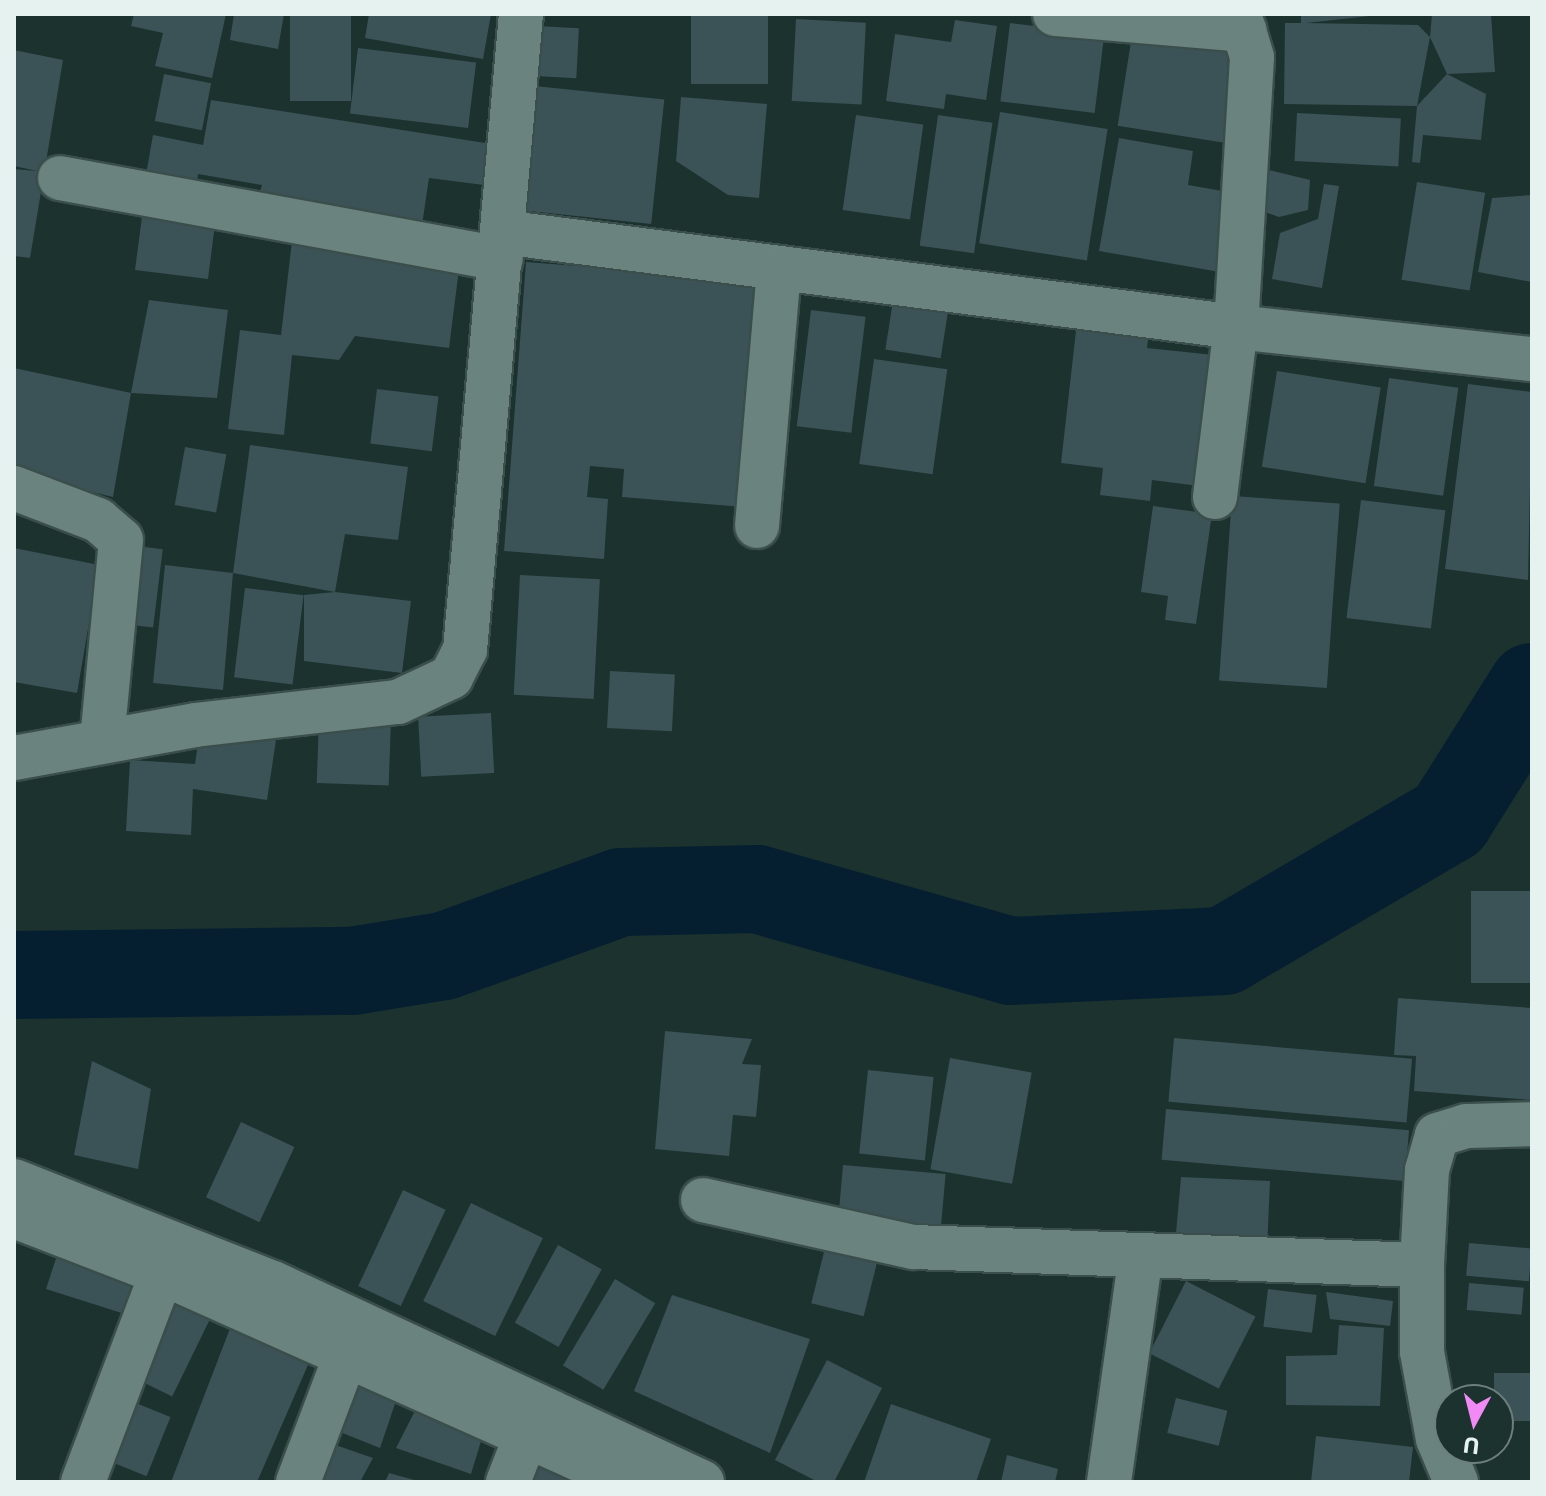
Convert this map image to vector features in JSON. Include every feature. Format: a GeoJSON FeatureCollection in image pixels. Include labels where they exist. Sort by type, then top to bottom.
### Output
{"type":"FeatureCollection","features":[{"type":"Feature","properties":{"kind":"street"},"geometry":{"type":"LineString","coordinates":[[14,758],[102,741],[398,702],[451,677],[465,650],[521,14]]}},
{"type":"Feature","properties":{"kind":"street"},"geometry":{"type":"LineString","coordinates":[[1055,14],[1241,22],[1252,57],[1236,327],[1215,497]]}},
{"type":"Feature","properties":{"kind":"street"},"geometry":{"type":"LineString","coordinates":[[60,178],[501,245],[779,269],[1236,327],[1532,359]]}},
{"type":"Feature","properties":{"kind":"street"},"geometry":{"type":"LineString","coordinates":[[757,526],[779,269]]}},
{"type":"Feature","properties":{"kind":"street"},"geometry":{"type":"LineString","coordinates":[[14,488],[98,520],[121,540],[102,741]]}},
{"type":"Feature","properties":{"kind":"street"},"geometry":{"type":"LineString","coordinates":[[1456,1482],[1438,1439],[1422,1352],[1427,1170],[1437,1135],[1466,1126],[1532,1124]]}},
{"type":"Feature","properties":{"kind":"street"},"geometry":{"type":"LineString","coordinates":[[14,1181],[273,1283],[702,1482]]}},
{"type":"Feature","properties":{"kind":"street"},"geometry":{"type":"LineString","coordinates":[[703,1200],[914,1247],[1422,1265]]}},
{"type":"Feature","properties":{"kind":"street"},"geometry":{"type":"LineString","coordinates":[[14,1216],[162,1273],[630,1482]]}},
{"type":"Feature","properties":{"kind":"street"},"geometry":{"type":"LineString","coordinates":[[1109,1482],[1141,1255]]}},
{"type":"Feature","properties":{"kind":"street"},"geometry":{"type":"LineString","coordinates":[[83,1482],[162,1273]]}},
{"type":"Feature","properties":{"kind":"street"},"geometry":{"type":"LineString","coordinates":[[298,1482],[346,1355]]}},
{"type":"Feature","properties":{"kind":"street"},"geometry":{"type":"LineString","coordinates":[[508,1482],[526,1436]]}},
{"type":"Feature","properties":{"kind":"building"},"geometry":{"type":"Polygon","coordinates":[[[134,14],[226,14],[212,78],[155,66],[163,33],[131,26],[134,14]]]}},
{"type":"Feature","properties":{"kind":"building"},"geometry":{"type":"Polygon","coordinates":[[[234,14],[284,14],[278,49],[230,40],[234,14]]]}},
{"type":"Feature","properties":{"kind":"building"},"geometry":{"type":"Polygon","coordinates":[[[290,14],[351,14],[351,101],[290,101],[290,14]]]}},
{"type":"Feature","properties":{"kind":"building"},"geometry":{"type":"Polygon","coordinates":[[[369,14],[491,14],[483,59],[365,38],[369,14]]]}},
{"type":"Feature","properties":{"kind":"building"},"geometry":{"type":"Polygon","coordinates":[[[691,14],[768,14],[768,84],[691,84],[691,14]]]}},
{"type":"Feature","properties":{"kind":"building"},"geometry":{"type":"Polygon","coordinates":[[[1301,14],[1388,14],[1306,23],[1418,25],[1430,37],[1417,106],[1284,104],[1285,23],[1301,23],[1301,14]]]}},
{"type":"Feature","properties":{"kind":"building"},"geometry":{"type":"Polygon","coordinates":[[[1432,14],[1491,14],[1495,72],[1447,74],[1430,37],[1432,14]]]}},
{"type":"Feature","properties":{"kind":"building"},"geometry":{"type":"Polygon","coordinates":[[[796,19],[866,23],[862,105],[792,101],[796,19]]]}},
{"type":"Feature","properties":{"kind":"building"},"geometry":{"type":"Polygon","coordinates":[[[955,20],[997,26],[986,100],[946,94],[944,109],[886,101],[895,34],[951,42],[955,20]]]}},
{"type":"Feature","properties":{"kind":"building"},"geometry":{"type":"Polygon","coordinates":[[[1010,23],[1104,35],[1095,113],[1000,101],[1010,23]]]}},
{"type":"Feature","properties":{"kind":"building"},"geometry":{"type":"Polygon","coordinates":[[[537,26],[579,28],[576,78],[534,76],[537,26]]]}},
{"type":"Feature","properties":{"kind":"building"},"geometry":{"type":"Polygon","coordinates":[[[1133,29],[1240,46],[1224,143],[1118,126],[1133,29]]]}},
{"type":"Feature","properties":{"kind":"building"},"geometry":{"type":"Polygon","coordinates":[[[358,48],[476,63],[468,128],[350,114],[358,48]]]}},
{"type":"Feature","properties":{"kind":"building"},"geometry":{"type":"Polygon","coordinates":[[[14,50],[63,60],[30,258],[14,256],[14,169],[37,171],[14,166],[14,50]]]}},
{"type":"Feature","properties":{"kind":"building"},"geometry":{"type":"Polygon","coordinates":[[[164,74],[211,83],[202,130],[155,121],[164,74]]]}},
{"type":"Feature","properties":{"kind":"building"},"geometry":{"type":"Polygon","coordinates":[[[1447,74],[1486,94],[1481,140],[1423,135],[1420,163],[1412,162],[1417,106],[1447,74]]]}},
{"type":"Feature","properties":{"kind":"building"},"geometry":{"type":"Polygon","coordinates":[[[535,86],[664,100],[651,224],[522,210],[535,86]]]}},
{"type":"Feature","properties":{"kind":"building"},"geometry":{"type":"Polygon","coordinates":[[[681,97],[767,104],[759,198],[728,195],[676,161],[681,97]]]}},
{"type":"Feature","properties":{"kind":"building"},"geometry":{"type":"Polygon","coordinates":[[[211,100],[498,145],[492,186],[429,178],[422,225],[257,201],[262,185],[198,174],[196,191],[145,180],[153,135],[203,145],[211,100]]]}},
{"type":"Feature","properties":{"kind":"building"},"geometry":{"type":"Polygon","coordinates":[[[1000,112],[1108,129],[1087,260],[979,243],[1000,112]]]}},
{"type":"Feature","properties":{"kind":"building"},"geometry":{"type":"Polygon","coordinates":[[[1297,113],[1401,118],[1398,166],[1294,161],[1297,113]]]}},
{"type":"Feature","properties":{"kind":"building"},"geometry":{"type":"Polygon","coordinates":[[[856,115],[923,124],[910,220],[843,210],[856,115]]]}},
{"type":"Feature","properties":{"kind":"building"},"geometry":{"type":"Polygon","coordinates":[[[938,115],[992,123],[974,253],[920,246],[938,115]]]}},
{"type":"Feature","properties":{"kind":"building"},"geometry":{"type":"Polygon","coordinates":[[[1119,138],[1193,151],[1188,185],[1234,193],[1220,272],[1099,251],[1119,138]]]}},
{"type":"Feature","properties":{"kind":"building"},"geometry":{"type":"Polygon","coordinates":[[[1261,168],[1310,180],[1308,210],[1279,217],[1262,211],[1261,168]]]}},
{"type":"Feature","properties":{"kind":"building"},"geometry":{"type":"Polygon","coordinates":[[[1417,182],[1485,193],[1470,291],[1402,280],[1417,182]]]}},
{"type":"Feature","properties":{"kind":"building"},"geometry":{"type":"Polygon","coordinates":[[[1324,184],[1339,186],[1322,288],[1272,279],[1280,233],[1318,219],[1324,184]]]}},
{"type":"Feature","properties":{"kind":"building"},"geometry":{"type":"Polygon","coordinates":[[[145,194],[215,224],[208,279],[135,270],[145,194]]]}},
{"type":"Feature","properties":{"kind":"building"},"geometry":{"type":"Polygon","coordinates":[[[1532,195],[1532,282],[1478,272],[1492,198],[1532,195]]]}},
{"type":"Feature","properties":{"kind":"building"},"geometry":{"type":"Polygon","coordinates":[[[292,241],[460,261],[449,348],[355,336],[339,360],[292,355],[284,435],[228,429],[240,330],[281,335],[292,241]]]}},
{"type":"Feature","properties":{"kind":"building"},"geometry":{"type":"Polygon","coordinates":[[[526,262],[761,280],[743,507],[622,497],[624,469],[590,466],[587,497],[608,499],[604,559],[504,551],[526,262]]]}},
{"type":"Feature","properties":{"kind":"building"},"geometry":{"type":"Polygon","coordinates":[[[149,300],[228,310],[217,398],[131,393],[149,300]]]}},
{"type":"Feature","properties":{"kind":"building"},"geometry":{"type":"Polygon","coordinates":[[[893,301],[948,310],[941,358],[885,349],[893,301]]]}},
{"type":"Feature","properties":{"kind":"building"},"geometry":{"type":"Polygon","coordinates":[[[811,310],[866,317],[851,433],[797,426],[811,310]]]}},
{"type":"Feature","properties":{"kind":"building"},"geometry":{"type":"Polygon","coordinates":[[[1078,313],[1150,322],[1147,348],[1214,355],[1199,486],[1152,480],[1150,501],[1100,495],[1103,468],[1061,463],[1078,313]]]}},
{"type":"Feature","properties":{"kind":"building"},"geometry":{"type":"Polygon","coordinates":[[[874,359],[947,369],[933,474],[859,464],[874,359]]]}},
{"type":"Feature","properties":{"kind":"building"},"geometry":{"type":"Polygon","coordinates":[[[14,368],[131,393],[113,497],[14,473],[14,368]]]}},
{"type":"Feature","properties":{"kind":"building"},"geometry":{"type":"Polygon","coordinates":[[[1277,371],[1381,387],[1366,483],[1262,467],[1277,371]]]}},
{"type":"Feature","properties":{"kind":"building"},"geometry":{"type":"Polygon","coordinates":[[[1389,378],[1458,388],[1443,496],[1374,486],[1389,378]]]}},
{"type":"Feature","properties":{"kind":"building"},"geometry":{"type":"Polygon","coordinates":[[[1468,384],[1532,392],[1528,580],[1445,569],[1468,384]]]}},
{"type":"Feature","properties":{"kind":"building"},"geometry":{"type":"Polygon","coordinates":[[[377,389],[439,397],[432,451],[370,444],[377,389]]]}},
{"type":"Feature","properties":{"kind":"building"},"geometry":{"type":"Polygon","coordinates":[[[250,445],[408,467],[398,540],[345,534],[335,592],[233,573],[250,445]]]}},
{"type":"Feature","properties":{"kind":"building"},"geometry":{"type":"Polygon","coordinates":[[[185,447],[226,454],[216,512],[175,505],[185,447]]]}},
{"type":"Feature","properties":{"kind":"building"},"geometry":{"type":"Polygon","coordinates":[[[1232,496],[1340,504],[1327,688],[1219,681],[1232,496]]]}},
{"type":"Feature","properties":{"kind":"building"},"geometry":{"type":"Polygon","coordinates":[[[1361,500],[1445,510],[1431,628],[1346,618],[1361,500]]]}},
{"type":"Feature","properties":{"kind":"building"},"geometry":{"type":"Polygon","coordinates":[[[1153,506],[1212,514],[1196,624],[1165,620],[1168,596],[1141,592],[1153,506]]]}},
{"type":"Feature","properties":{"kind":"building"},"geometry":{"type":"Polygon","coordinates":[[[129,545],[163,549],[153,628],[119,623],[129,545]]]}},
{"type":"Feature","properties":{"kind":"building"},"geometry":{"type":"Polygon","coordinates":[[[14,548],[99,565],[77,693],[14,682],[14,548]]]}},
{"type":"Feature","properties":{"kind":"building"},"geometry":{"type":"Polygon","coordinates":[[[165,565],[233,573],[223,690],[153,683],[165,565]]]}},
{"type":"Feature","properties":{"kind":"building"},"geometry":{"type":"Polygon","coordinates":[[[520,575],[600,579],[594,699],[514,695],[520,575]]]}},
{"type":"Feature","properties":{"kind":"building"},"geometry":{"type":"Polygon","coordinates":[[[245,588],[304,595],[293,685],[234,677],[245,588]]]}},
{"type":"Feature","properties":{"kind":"building"},"geometry":{"type":"Polygon","coordinates":[[[335,592],[411,601],[402,673],[304,661],[304,595],[335,592]]]}},
{"type":"Feature","properties":{"kind":"building"},"geometry":{"type":"Polygon","coordinates":[[[610,671],[675,674],[672,731],[607,728],[610,671]]]}},
{"type":"Feature","properties":{"kind":"building"},"geometry":{"type":"Polygon","coordinates":[[[491,713],[494,773],[421,777],[418,717],[491,713]]]}},
{"type":"Feature","properties":{"kind":"building"},"geometry":{"type":"Polygon","coordinates":[[[319,718],[391,721],[389,785],[317,783],[319,718]]]}},
{"type":"Feature","properties":{"kind":"building"},"geometry":{"type":"Polygon","coordinates":[[[200,729],[276,740],[267,800],[193,789],[191,835],[126,831],[130,760],[195,764],[200,729]]]}},
{"type":"Feature","properties":{"kind":"building"},"geometry":{"type":"Polygon","coordinates":[[[1471,891],[1532,891],[1532,983],[1471,983],[1471,891]]]}},
{"type":"Feature","properties":{"kind":"building"},"geometry":{"type":"Polygon","coordinates":[[[1398,998],[1532,1008],[1532,1100],[1414,1091],[1416,1056],[1394,1055],[1398,998]]]}},
{"type":"Feature","properties":{"kind":"building"},"geometry":{"type":"Polygon","coordinates":[[[665,1031],[752,1039],[742,1064],[761,1065],[756,1117],[733,1115],[729,1156],[655,1149],[665,1031]]]}},
{"type":"Feature","properties":{"kind":"building"},"geometry":{"type":"Polygon","coordinates":[[[1174,1038],[1412,1059],[1407,1123],[1168,1102],[1174,1038]]]}},
{"type":"Feature","properties":{"kind":"building"},"geometry":{"type":"Polygon","coordinates":[[[950,1058],[1032,1072],[1012,1184],[930,1169],[950,1058]]]}},
{"type":"Feature","properties":{"kind":"building"},"geometry":{"type":"Polygon","coordinates":[[[92,1061],[151,1089],[138,1169],[74,1155],[92,1061]]]}},
{"type":"Feature","properties":{"kind":"building"},"geometry":{"type":"Polygon","coordinates":[[[868,1070],[934,1077],[925,1160],[859,1154],[868,1070]]]}},
{"type":"Feature","properties":{"kind":"building"},"geometry":{"type":"Polygon","coordinates":[[[1166,1109],[1409,1130],[1405,1181],[1162,1160],[1166,1109]]]}},
{"type":"Feature","properties":{"kind":"building"},"geometry":{"type":"Polygon","coordinates":[[[241,1122],[294,1147],[259,1222],[206,1197],[241,1122]]]}},
{"type":"Feature","properties":{"kind":"building"},"geometry":{"type":"Polygon","coordinates":[[[843,1165],[946,1174],[941,1227],[838,1218],[843,1165]]]}},
{"type":"Feature","properties":{"kind":"building"},"geometry":{"type":"Polygon","coordinates":[[[1181,1177],[1270,1181],[1267,1249],[1176,1233],[1181,1177]]]}},
{"type":"Feature","properties":{"kind":"building"},"geometry":{"type":"Polygon","coordinates":[[[403,1190],[446,1210],[401,1306],[358,1286],[403,1190]]]}},
{"type":"Feature","properties":{"kind":"building"},"geometry":{"type":"Polygon","coordinates":[[[471,1203],[543,1238],[495,1336],[423,1301],[471,1203]]]}},
{"type":"Feature","properties":{"kind":"building"},"geometry":{"type":"Polygon","coordinates":[[[61,1243],[138,1282],[131,1316],[46,1289],[61,1243]]]}},
{"type":"Feature","properties":{"kind":"building"},"geometry":{"type":"Polygon","coordinates":[[[1469,1243],[1532,1248],[1529,1281],[1466,1276],[1469,1243]]]}},
{"type":"Feature","properties":{"kind":"building"},"geometry":{"type":"Polygon","coordinates":[[[826,1244],[878,1257],[864,1316],[811,1303],[826,1244]]]}},
{"type":"Feature","properties":{"kind":"building"},"geometry":{"type":"Polygon","coordinates":[[[558,1245],[602,1269],[559,1347],[515,1323],[558,1245]]]}},
{"type":"Feature","properties":{"kind":"building"},"geometry":{"type":"Polygon","coordinates":[[[615,1279],[655,1303],[603,1390],[563,1366],[615,1279]]]}},
{"type":"Feature","properties":{"kind":"building"},"geometry":{"type":"Polygon","coordinates":[[[1186,1281],[1255,1316],[1219,1389],[1149,1353],[1186,1281]]]}},
{"type":"Feature","properties":{"kind":"building"},"geometry":{"type":"Polygon","coordinates":[[[1469,1283],[1524,1288],[1521,1315],[1467,1310],[1469,1283]]]}},
{"type":"Feature","properties":{"kind":"building"},"geometry":{"type":"Polygon","coordinates":[[[1268,1289],[1317,1295],[1312,1333],[1263,1327],[1268,1289]]]}},
{"type":"Feature","properties":{"kind":"building"},"geometry":{"type":"Polygon","coordinates":[[[168,1291],[213,1313],[172,1397],[127,1375],[168,1291]]]}},
{"type":"Feature","properties":{"kind":"building"},"geometry":{"type":"Polygon","coordinates":[[[1326,1292],[1393,1301],[1390,1326],[1330,1319],[1326,1292]]]}},
{"type":"Feature","properties":{"kind":"building"},"geometry":{"type":"Polygon","coordinates":[[[672,1295],[810,1339],[770,1453],[634,1391],[672,1295]]]}},
{"type":"Feature","properties":{"kind":"building"},"geometry":{"type":"Polygon","coordinates":[[[234,1318],[311,1358],[257,1482],[171,1482],[234,1318]]]}},
{"type":"Feature","properties":{"kind":"building"},"geometry":{"type":"Polygon","coordinates":[[[1339,1325],[1384,1328],[1380,1406],[1286,1405],[1286,1356],[1337,1355],[1339,1325]]]}},
{"type":"Feature","properties":{"kind":"building"},"geometry":{"type":"Polygon","coordinates":[[[827,1360],[882,1388],[834,1482],[818,1482],[775,1460],[827,1360]]]}},
{"type":"Feature","properties":{"kind":"building"},"geometry":{"type":"Polygon","coordinates":[[[360,1367],[397,1398],[380,1448],[330,1428],[360,1367]]]}},
{"type":"Feature","properties":{"kind":"building"},"geometry":{"type":"Polygon","coordinates":[[[1494,1373],[1532,1373],[1532,1421],[1514,1421],[1514,1384],[1494,1384],[1494,1373]]]}},
{"type":"Feature","properties":{"kind":"building"},"geometry":{"type":"Polygon","coordinates":[[[1176,1398],[1227,1411],[1219,1446],[1167,1433],[1176,1398]]]}},
{"type":"Feature","properties":{"kind":"building"},"geometry":{"type":"Polygon","coordinates":[[[126,1399],[171,1417],[147,1476],[102,1458],[126,1399]]]}},
{"type":"Feature","properties":{"kind":"building"},"geometry":{"type":"Polygon","coordinates":[[[420,1401],[485,1428],[471,1474],[396,1448],[420,1401]]]}},
{"type":"Feature","properties":{"kind":"building"},"geometry":{"type":"Polygon","coordinates":[[[891,1404],[991,1439],[976,1482],[864,1482],[891,1404]]]}},
{"type":"Feature","properties":{"kind":"building"},"geometry":{"type":"Polygon","coordinates":[[[1316,1436],[1413,1447],[1409,1482],[1311,1482],[1316,1436]]]}},
{"type":"Feature","properties":{"kind":"building"},"geometry":{"type":"Polygon","coordinates":[[[324,1441],[373,1458],[360,1482],[308,1482],[324,1441]]]}},
{"type":"Feature","properties":{"kind":"building"},"geometry":{"type":"Polygon","coordinates":[[[536,1455],[571,1478],[569,1482],[521,1482],[536,1455]]]}},
{"type":"Feature","properties":{"kind":"building"},"geometry":{"type":"Polygon","coordinates":[[[1007,1455],[1058,1469],[1055,1482],[1001,1482],[1007,1455]]]}},
{"type":"Feature","properties":{"kind":"building"},"geometry":{"type":"Polygon","coordinates":[[[389,1473],[418,1481],[418,1482],[385,1482],[389,1473]]]}},
{"type":"Feature","properties":{"kind":"waterway"},"geometry":{"type":"LineString","coordinates":[[14,975],[352,971],[444,956],[621,892],[757,889],[1011,961],[1224,951],[1449,819],[1532,687]]}}]}
